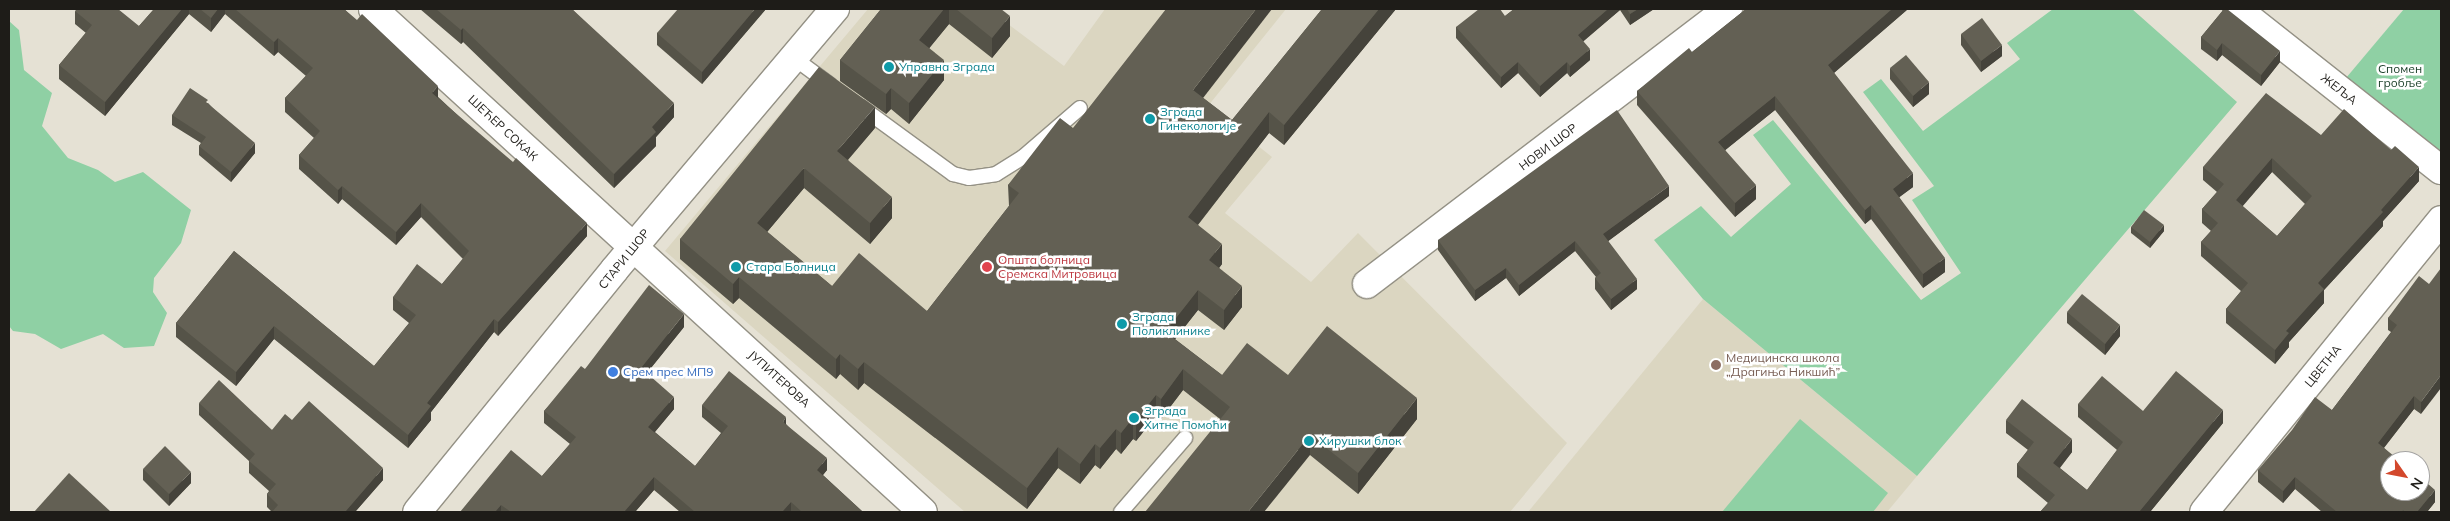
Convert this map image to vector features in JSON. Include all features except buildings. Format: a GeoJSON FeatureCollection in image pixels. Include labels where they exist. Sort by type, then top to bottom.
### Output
{"type":"FeatureCollection","features":[{"type":"Feature","properties":{"kind":"street","name":"ШЕЋЕР СОКАК"},"geometry":{"type":"LineString","coordinates":[[373,9],[633,248]]}},
{"type":"Feature","properties":{"kind":"street","name":"СТАРИ ШОР"},"geometry":{"type":"LineString","coordinates":[[417,512],[633,248],[835,9]]}},
{"type":"Feature","properties":{"kind":"street","name":"НОВИ ШОР"},"geometry":{"type":"LineString","coordinates":[[1367,284],[1728,9]]}},
{"type":"Feature","properties":{"kind":"street","name":"ЖЕЉА"},"geometry":{"type":"LineString","coordinates":[[2237,9],[2441,170]]}},
{"type":"Feature","properties":{"kind":"street","name":"ЦВЕТНА"},"geometry":{"type":"LineString","coordinates":[[2204,512],[2441,220]]}},
{"type":"Feature","properties":{"kind":"street","name":"ЈУПИТЕРОВА"},"geometry":{"type":"LineString","coordinates":[[633,248],[923,512]]}},
{"type":"Feature","properties":{"kind":"lane"},"geometry":{"type":"LineString","coordinates":[[794,58],[954,174],[969,178],[996,174],[1023,157],[1080,108]]}},
{"type":"Feature","properties":{"kind":"lane"},"geometry":{"type":"LineString","coordinates":[[1121,512],[1185,438]]}},
{"type":"Feature","properties":{"kind":"shaded area","name":"Општа болница Сремска Митровица"},"geometry":{"type":"Polygon","coordinates":[[[868,9],[988,9],[1064,66],[1105,9],[1286,9],[1208,106],[1272,157],[1225,213],[1311,282],[1358,233],[1567,443],[1510,512],[965,512],[665,251],[868,9]]]}},
{"type":"Feature","properties":{"kind":"shaded area","name":"Медицинска школа „Драгиња Никшић”"},"geometry":{"type":"Polygon","coordinates":[[[1703,299],[1917,476],[1887,512],[1528,512],[1703,299]]]}},
{"type":"Feature","properties":{"kind":"green space"},"geometry":{"type":"Polygon","coordinates":[[[2053,9],[2132,9],[2237,102],[1917,476],[1703,299],[1654,240],[1701,206],[1731,237],[1791,184],[1753,135],[1773,120],[1921,300],[1961,273],[1912,200],[1934,186],[1863,92],[1881,79],[1923,131],[2020,59],[2007,43],[2053,9]]]}},
{"type":"Feature","properties":{"kind":"green space","name":"Спомен гробље"},"geometry":{"type":"Polygon","coordinates":[[[2404,9],[2441,9],[2441,178],[2346,78],[2404,9]]]}},
{"type":"Feature","properties":{"kind":"green space"},"geometry":{"type":"Polygon","coordinates":[[[9,21],[19,30],[24,70],[52,93],[42,126],[68,158],[98,170],[115,182],[143,172],[191,210],[181,243],[154,278],[153,292],[167,313],[154,346],[124,348],[103,334],[61,349],[35,334],[13,331],[9,326],[9,21]]]}},
{"type":"Feature","properties":{"kind":"green space"},"geometry":{"type":"Polygon","coordinates":[[[1800,419],[1888,493],[1873,512],[1722,512],[1800,419]]]}},
{"type":"Feature","properties":{"kind":"place","name":"Управна Зграда"},"geometry":{"type":"Point","coordinates":[889,67]}},
{"type":"Feature","properties":{"kind":"place","name":"Зграда Гинекологије"},"geometry":{"type":"Point","coordinates":[1150,119]}},
{"type":"Feature","properties":{"kind":"place","name":"Стара Болница"},"geometry":{"type":"Point","coordinates":[736,267]}},
{"type":"Feature","properties":{"kind":"place","name":"Општа болница Сремска Митровица"},"geometry":{"type":"Point","coordinates":[987,267]}},
{"type":"Feature","properties":{"kind":"place","name":"Зграда Поликлинике"},"geometry":{"type":"Point","coordinates":[1122,324]}},
{"type":"Feature","properties":{"kind":"place","name":"Медицинска школа „Драгиња Никшић”"},"geometry":{"type":"Point","coordinates":[1716,365]}},
{"type":"Feature","properties":{"kind":"place","name":"Срем прес МП9"},"geometry":{"type":"Point","coordinates":[613,372]}},
{"type":"Feature","properties":{"kind":"place","name":"Зграда Хитне Помоћи"},"geometry":{"type":"Point","coordinates":[1134,418]}},
{"type":"Feature","properties":{"kind":"place","name":"Хирушки блок"},"geometry":{"type":"Point","coordinates":[1309,441]}}]}
